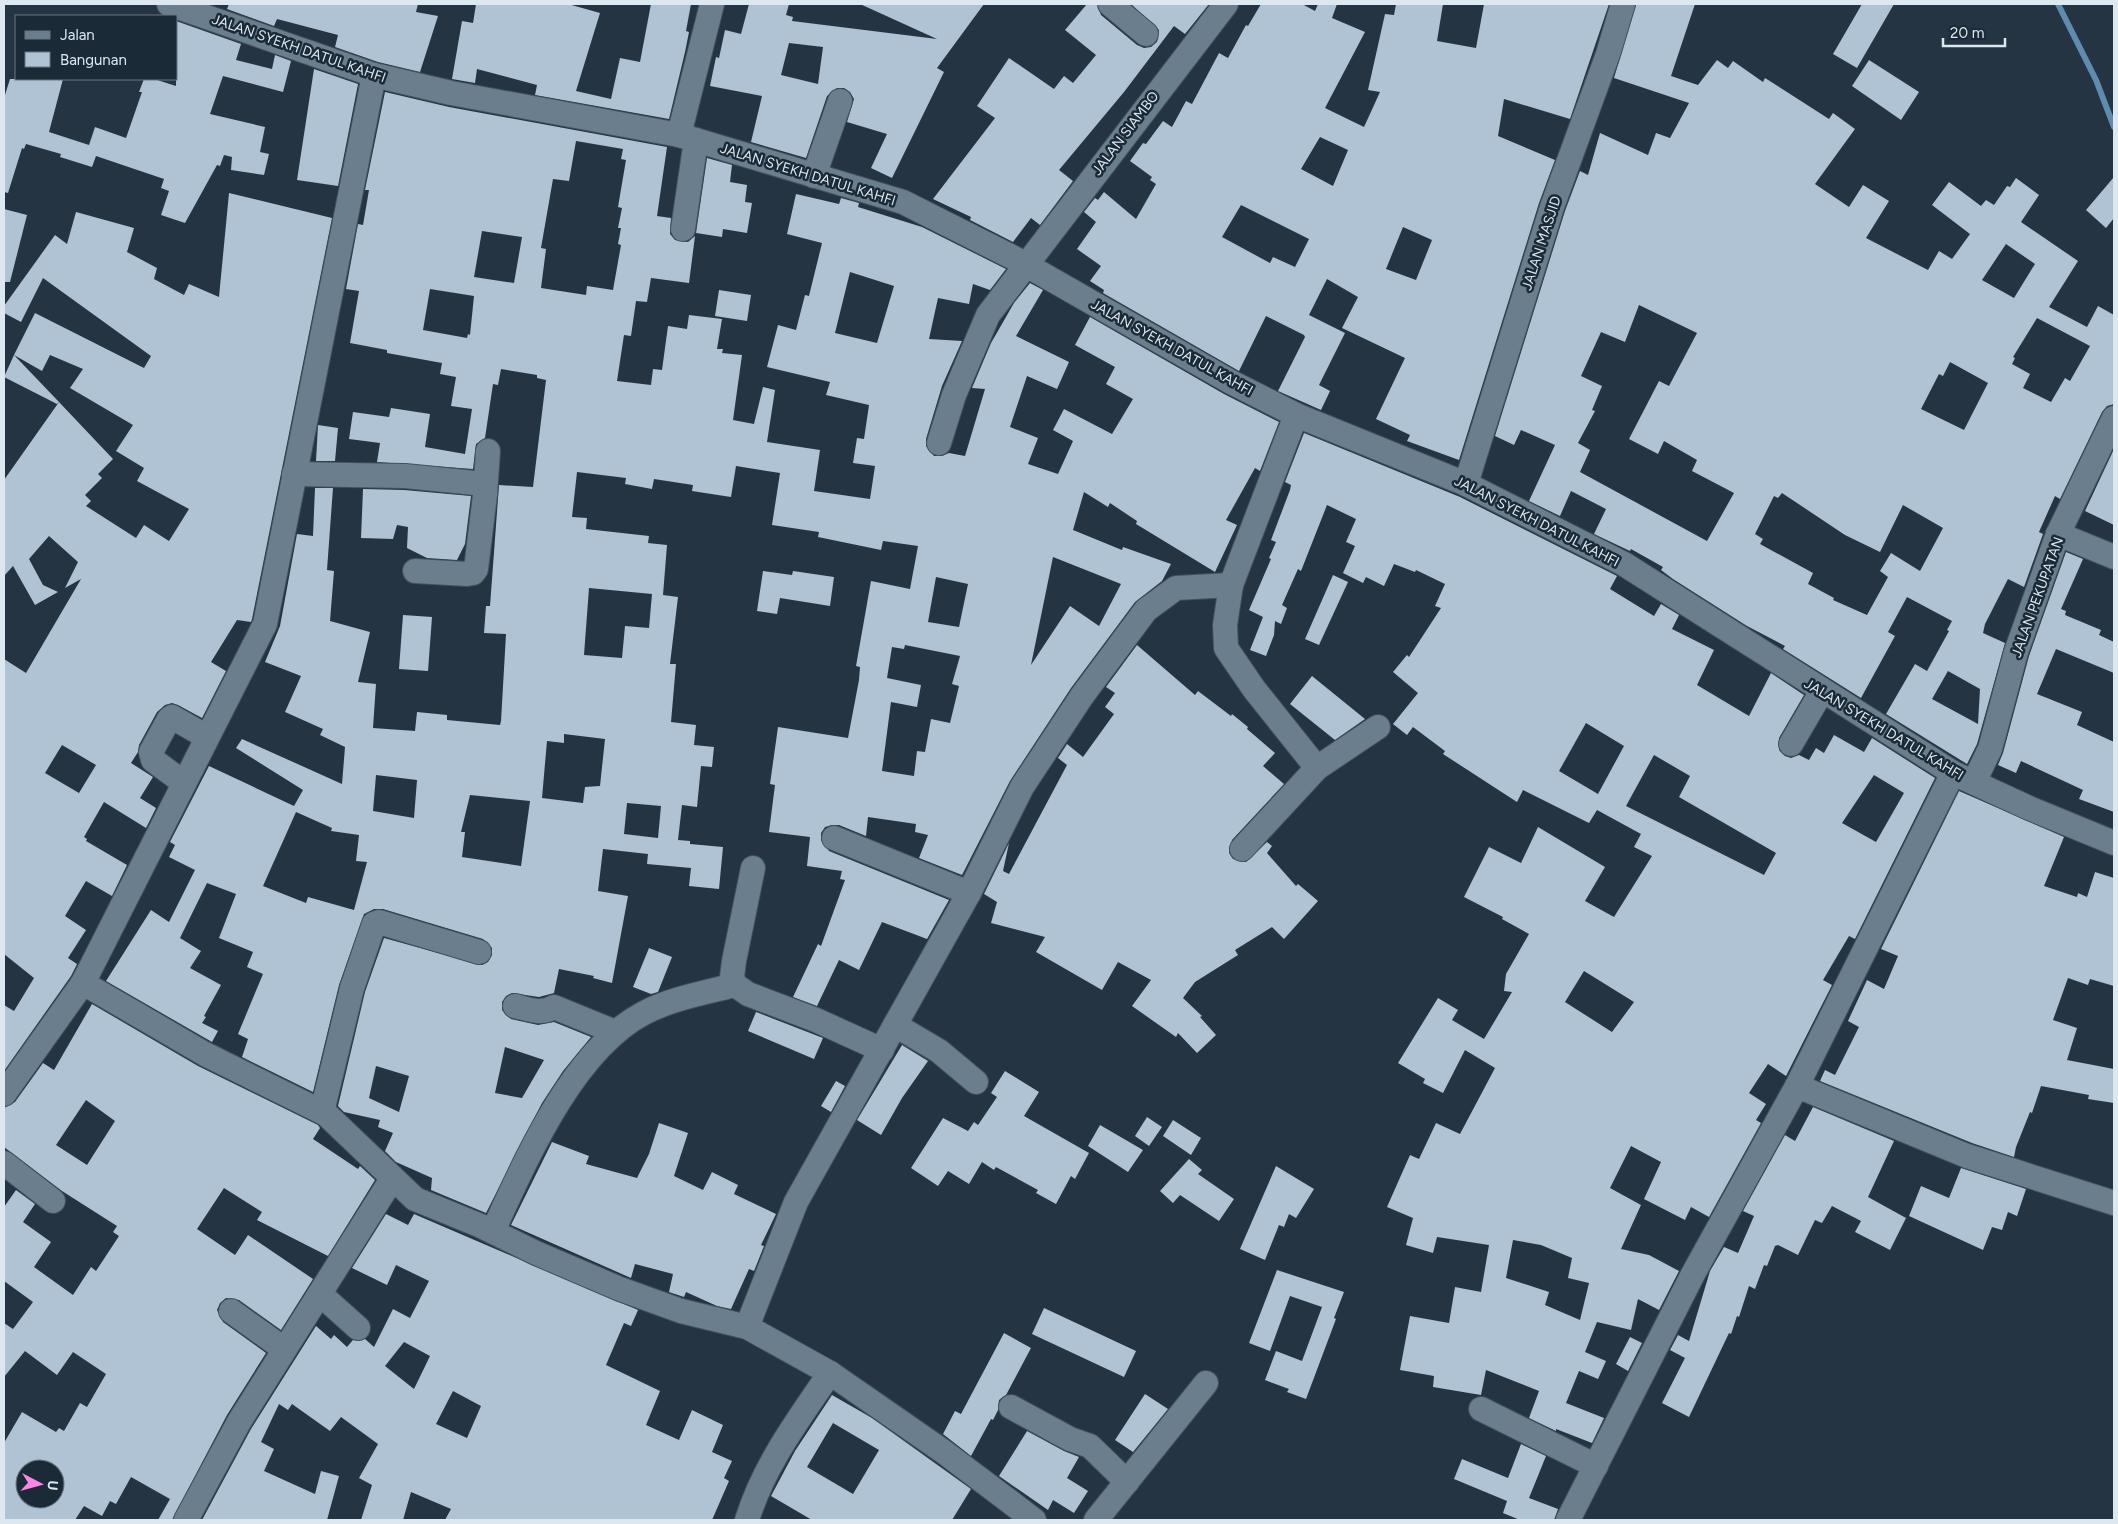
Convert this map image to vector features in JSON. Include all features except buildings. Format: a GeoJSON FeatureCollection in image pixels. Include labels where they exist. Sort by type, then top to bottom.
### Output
{"type":"FeatureCollection","features":[{"type":"Feature","properties":{"kind":"street","name":"JALAN SYEKH DATUL KAHFI"},"geometry":{"type":"LineString","coordinates":[[168,4],[374,75],[451,93],[687,138],[903,202],[1027,265],[1231,382],[1296,415],[1466,484],[1624,564],[1822,691],[1963,777],[2114,843]]}},
{"type":"Feature","properties":{"kind":"street"},"geometry":{"type":"LineString","coordinates":[[684,229],[687,138],[712,4]]}},
{"type":"Feature","properties":{"kind":"street"},"geometry":{"type":"LineString","coordinates":[[1110,4],[1146,34]]}},
{"type":"Feature","properties":{"kind":"street","name":"JALAN SIAMBO"},"geometry":{"type":"LineString","coordinates":[[939,443],[954,395],[988,315],[1226,4]]}},
{"type":"Feature","properties":{"kind":"street","name":"JALAN MASJID"},"geometry":{"type":"LineString","coordinates":[[1466,484],[1552,207],[1608,54],[1623,4]]}},
{"type":"Feature","properties":{"kind":"street"},"geometry":{"type":"LineString","coordinates":[[4,1094],[83,983],[264,624],[374,75]]}},
{"type":"Feature","properties":{"kind":"street"},"geometry":{"type":"LineString","coordinates":[[814,176],[840,102]]}},
{"type":"Feature","properties":{"kind":"street"},"geometry":{"type":"LineString","coordinates":[[1296,415],[1231,584],[1225,625],[1226,648],[1254,689],[1317,768]]}},
{"type":"Feature","properties":{"kind":"street","name":"JALAN PEKUPATAN"},"geometry":{"type":"LineString","coordinates":[[1568,1520],[1693,1274],[1797,1086],[1963,777],[1990,750],[2016,652],[2058,534],[2114,418]]}},
{"type":"Feature","properties":{"kind":"street"},"geometry":{"type":"LineString","coordinates":[[415,571],[473,573],[478,564],[488,451]]}},
{"type":"Feature","properties":{"kind":"street"},"geometry":{"type":"LineString","coordinates":[[294,474],[405,476],[485,484]]}},
{"type":"Feature","properties":{"kind":"street"},"geometry":{"type":"LineString","coordinates":[[2058,534],[2114,557]]}},
{"type":"Feature","properties":{"kind":"street"},"geometry":{"type":"LineString","coordinates":[[747,1327],[796,1202],[969,893],[1022,787],[1082,696],[1146,610],[1176,588],[1231,584]]}},
{"type":"Feature","properties":{"kind":"street"},"geometry":{"type":"LineString","coordinates":[[1791,744],[1822,691]]}},
{"type":"Feature","properties":{"kind":"street"},"geometry":{"type":"LineString","coordinates":[[184,783],[153,760],[151,752],[169,719],[172,717],[207,738]]}},
{"type":"Feature","properties":{"kind":"street"},"geometry":{"type":"LineString","coordinates":[[1242,849],[1317,768],[1378,727]]}},
{"type":"Feature","properties":{"kind":"street"},"geometry":{"type":"LineString","coordinates":[[834,838],[969,893]]}},
{"type":"Feature","properties":{"kind":"street"},"geometry":{"type":"LineString","coordinates":[[753,868],[734,961],[732,977],[735,985],[748,994],[816,1020],[882,1050]]}},
{"type":"Feature","properties":{"kind":"street"},"geometry":{"type":"LineString","coordinates":[[322,1112],[352,988],[374,924],[379,922],[479,952]]}},
{"type":"Feature","properties":{"kind":"street"},"geometry":{"type":"LineString","coordinates":[[83,983],[205,1054],[322,1112],[415,1199],[492,1231],[536,1253],[620,1289],[680,1312],[747,1327],[830,1373],[944,1452],[1034,1520]]}},
{"type":"Feature","properties":{"kind":"street"},"geometry":{"type":"LineString","coordinates":[[492,1231],[545,1123],[589,1062],[615,1032],[645,1012],[695,995],[735,985]]}},
{"type":"Feature","properties":{"kind":"street"},"geometry":{"type":"LineString","coordinates":[[515,1006],[537,1012],[547,1012],[554,1008],[615,1032]]}},
{"type":"Feature","properties":{"kind":"street"},"geometry":{"type":"LineString","coordinates":[[896,1026],[939,1051],[976,1082]]}},
{"type":"Feature","properties":{"kind":"street"},"geometry":{"type":"LineString","coordinates":[[1797,1086],[1967,1156],[2114,1203]]}},
{"type":"Feature","properties":{"kind":"street"},"geometry":{"type":"LineString","coordinates":[[4,1164],[53,1201]]}},
{"type":"Feature","properties":{"kind":"street"},"geometry":{"type":"LineString","coordinates":[[186,1520],[239,1422],[392,1179]]}},
{"type":"Feature","properties":{"kind":"street"},"geometry":{"type":"LineString","coordinates":[[320,1294],[358,1328]]}},
{"type":"Feature","properties":{"kind":"street"},"geometry":{"type":"LineString","coordinates":[[231,1311],[284,1349]]}},
{"type":"Feature","properties":{"kind":"street"},"geometry":{"type":"LineString","coordinates":[[747,1520],[759,1486],[778,1450],[830,1373]]}},
{"type":"Feature","properties":{"kind":"street"},"geometry":{"type":"LineString","coordinates":[[1096,1520],[1206,1383]]}},
{"type":"Feature","properties":{"kind":"street"},"geometry":{"type":"LineString","coordinates":[[1011,1407],[1070,1439],[1090,1446],[1127,1482]]}},
{"type":"Feature","properties":{"kind":"street"},"geometry":{"type":"LineString","coordinates":[[1481,1408],[1596,1466]]}},
{"type":"Feature","properties":{"kind":"waterway"},"geometry":{"type":"LineString","coordinates":[[2058,4],[2096,80],[2114,127]]}}]}
